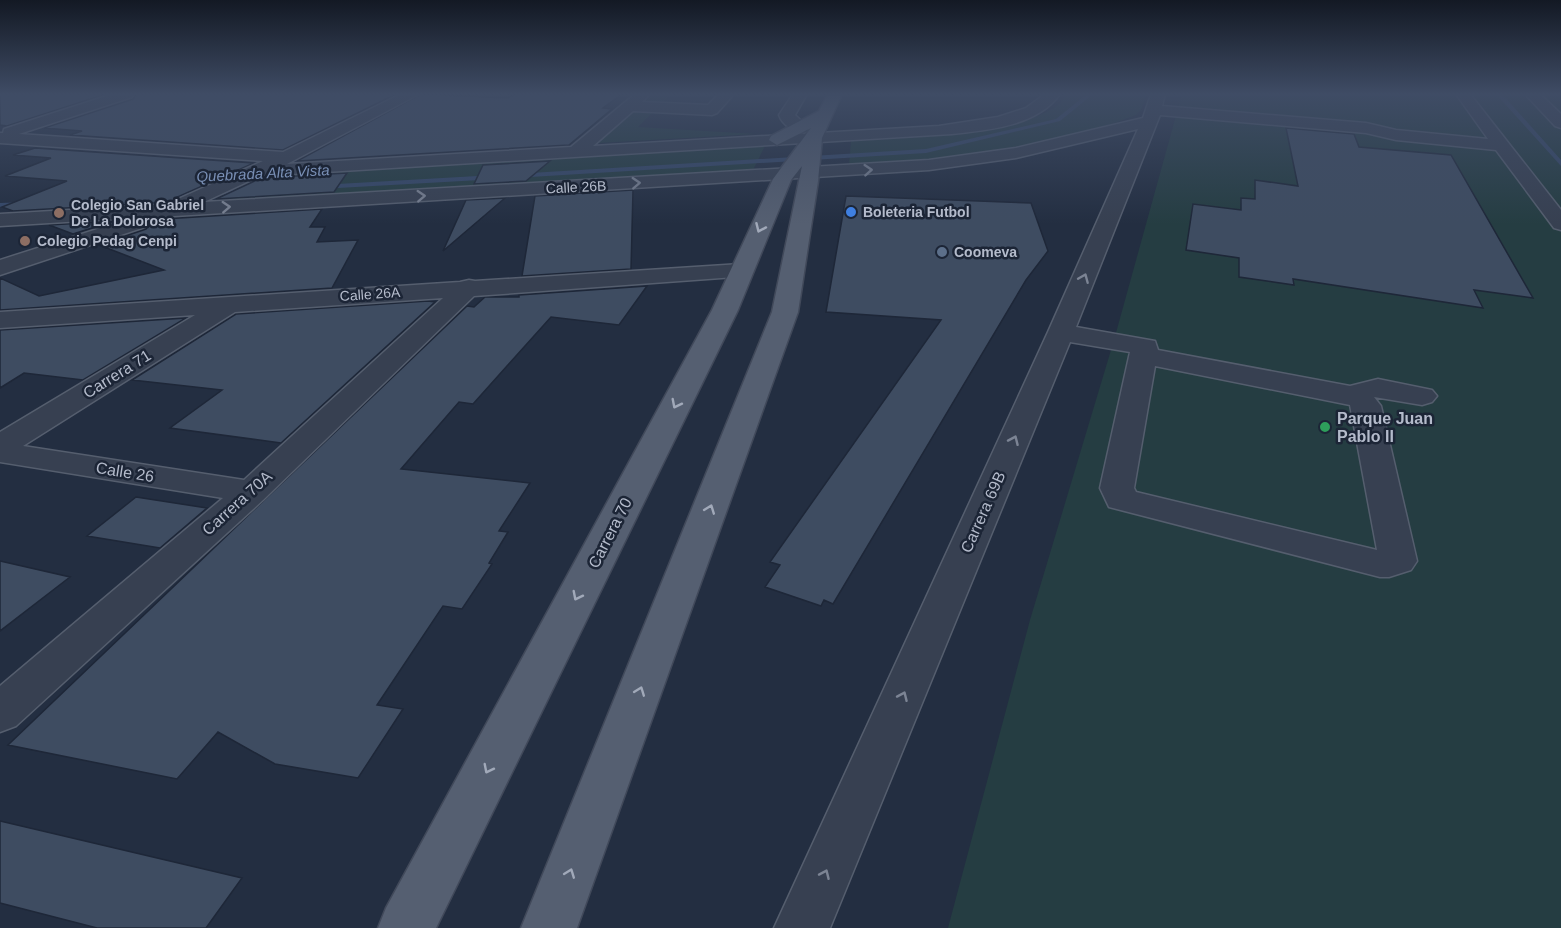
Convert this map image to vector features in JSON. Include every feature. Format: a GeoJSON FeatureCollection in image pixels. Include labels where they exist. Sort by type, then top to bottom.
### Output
{"type":"FeatureCollection","features":[{"type":"Feature","properties":{"kind":"main road"},"geometry":{"type":"LineString","coordinates":[[549,928],[785,312],[800,155],[811,137]]}},
{"type":"Feature","properties":{"kind":"main road","name":"Carrera 70"},"geometry":{"type":"LineString","coordinates":[[406,928],[725,310],[741,270],[800,155]]}},
{"type":"Feature","properties":{"kind":"street"},"geometry":{"type":"LineString","coordinates":[[4,137],[285,158]]}},
{"type":"Feature","properties":{"kind":"street"},"geometry":{"type":"LineString","coordinates":[[0,268],[178,207],[326,137]]}},
{"type":"Feature","properties":{"kind":"street"},"geometry":{"type":"LineString","coordinates":[[576,153],[594,137]]}},
{"type":"Feature","properties":{"kind":"street"},"geometry":{"type":"LineString","coordinates":[[794,137],[800,155]]}},
{"type":"Feature","properties":{"kind":"street"},"geometry":{"type":"LineString","coordinates":[[254,171],[576,153],[800,155],[902,137]]}},
{"type":"Feature","properties":{"kind":"street","name":"Calle 26B"},"geometry":{"type":"LineString","coordinates":[[0,220],[800,155],[971,161],[1060,145],[1080,137]]}},
{"type":"Feature","properties":{"kind":"street","name":"Carrera 69B"},"geometry":{"type":"LineString","coordinates":[[801,928],[1061,332],[1141,137]]}},
{"type":"Feature","properties":{"kind":"street"},"geometry":{"type":"LineString","coordinates":[[1472,137],[1497,140]]}},
{"type":"Feature","properties":{"kind":"street"},"geometry":{"type":"LineString","coordinates":[[1495,137],[1561,224]]}},
{"type":"Feature","properties":{"kind":"street","name":"Calle 26A"},"geometry":{"type":"LineString","coordinates":[[0,320],[741,270]]}},
{"type":"Feature","properties":{"kind":"street","name":"Carrera 70A"},"geometry":{"type":"LineString","coordinates":[[0,713],[251,492],[469,288]]}},
{"type":"Feature","properties":{"kind":"street","name":"Carrera 71"},"geometry":{"type":"LineString","coordinates":[[0,446],[233,303]]}},
{"type":"Feature","properties":{"kind":"street"},"geometry":{"type":"LineString","coordinates":[[1061,332],[1143,346],[1145,350],[1117,488],[1121,499],[1389,564],[1398,561],[1366,406],[1355,396],[1144,356]]}},
{"type":"Feature","properties":{"kind":"street"},"geometry":{"type":"LineString","coordinates":[[1355,396],[1361,390],[1375,387],[1422,396]]}},
{"type":"Feature","properties":{"kind":"street","name":"Calle 26"},"geometry":{"type":"LineString","coordinates":[[0,452],[251,492]]}},
{"type":"Feature","properties":{"kind":"green space"},"geometry":{"type":"Polygon","coordinates":[[[605,137],[698,137],[598,143],[605,137]]]}},
{"type":"Feature","properties":{"kind":"green space"},"geometry":{"type":"Polygon","coordinates":[[[1065,137],[958,156],[849,165],[851,141],[1065,137]]]}},
{"type":"Feature","properties":{"kind":"green space","name":"Parque Juan Pablo II"},"geometry":{"type":"Polygon","coordinates":[[[1170,137],[1561,137],[1561,928],[948,928],[1030,620],[1114,340],[1170,137]]]}},
{"type":"Feature","properties":{"kind":"green space"},"geometry":{"type":"Polygon","coordinates":[[[766,144],[753,170],[225,202],[266,175],[766,144]]]}},
{"type":"Feature","properties":{"kind":"building"},"geometry":{"type":"Polygon","coordinates":[[[103,137],[309,137],[283,150],[103,137]]]}},
{"type":"Feature","properties":{"kind":"building"},"geometry":{"type":"Polygon","coordinates":[[[341,137],[578,137],[569,145],[297,161],[341,137]]]}},
{"type":"Feature","properties":{"kind":"building"},"geometry":{"type":"Polygon","coordinates":[[[1288,137],[1355,137],[1359,147],[1451,155],[1533,298],[1474,290],[1483,308],[1293,279],[1294,285],[1239,277],[1239,258],[1186,250],[1193,204],[1241,210],[1241,198],[1255,199],[1255,180],[1298,186],[1288,137]]]}},
{"type":"Feature","properties":{"kind":"building"},"geometry":{"type":"Polygon","coordinates":[[[35,148],[254,163],[175,198],[172,202],[13,211],[2,207],[67,181],[5,176],[51,158],[13,155],[35,148]]]}},
{"type":"Feature","properties":{"kind":"building"},"geometry":{"type":"Polygon","coordinates":[[[550,161],[526,181],[474,184],[483,165],[550,161]]]}},
{"type":"Feature","properties":{"kind":"building"},"geometry":{"type":"Polygon","coordinates":[[[347,173],[334,192],[216,199],[261,178],[347,173]]]}},
{"type":"Feature","properties":{"kind":"building"},"geometry":{"type":"Polygon","coordinates":[[[633,190],[631,269],[522,276],[535,196],[633,190]]]}},
{"type":"Feature","properties":{"kind":"building"},"geometry":{"type":"Polygon","coordinates":[[[846,196],[1031,203],[1048,251],[1026,280],[833,604],[824,600],[821,606],[765,587],[780,565],[770,562],[941,320],[826,312],[846,196]]]}},
{"type":"Feature","properties":{"kind":"building"},"geometry":{"type":"Polygon","coordinates":[[[505,198],[443,251],[466,200],[505,198]]]}},
{"type":"Feature","properties":{"kind":"building"},"geometry":{"type":"Polygon","coordinates":[[[322,209],[310,227],[325,227],[317,242],[358,240],[332,288],[0,310],[0,278],[39,296],[164,270],[99,245],[146,229],[150,223],[148,220],[322,209]]]}},
{"type":"Feature","properties":{"kind":"building"},"geometry":{"type":"Polygon","coordinates":[[[114,221],[73,234],[49,225],[114,221]]]}},
{"type":"Feature","properties":{"kind":"building"},"geometry":{"type":"Polygon","coordinates":[[[647,286],[619,325],[551,317],[473,404],[459,402],[401,469],[530,483],[499,531],[508,532],[489,563],[492,564],[462,609],[443,606],[377,705],[403,709],[358,778],[275,764],[218,732],[177,779],[8,745],[467,306],[474,307],[485,297],[519,297],[519,295],[647,286]]]}},
{"type":"Feature","properties":{"kind":"building"},"geometry":{"type":"Polygon","coordinates":[[[435,302],[281,443],[170,428],[222,390],[132,380],[236,314],[435,302]]]}},
{"type":"Feature","properties":{"kind":"building"},"geometry":{"type":"Polygon","coordinates":[[[186,318],[83,380],[24,373],[0,388],[0,330],[186,318]]]}},
{"type":"Feature","properties":{"kind":"building"},"geometry":{"type":"Polygon","coordinates":[[[136,497],[207,508],[160,548],[87,536],[136,497]]]}},
{"type":"Feature","properties":{"kind":"building"},"geometry":{"type":"Polygon","coordinates":[[[0,561],[70,577],[0,631],[0,561]]]}},
{"type":"Feature","properties":{"kind":"building"},"geometry":{"type":"Polygon","coordinates":[[[0,821],[242,878],[206,928],[97,928],[0,903],[0,821]]]}},
{"type":"Feature","properties":{"kind":"waterway","name":"Quebrada Alta Vista"},"geometry":{"type":"LineString","coordinates":[[514,176],[926,151],[984,137]]}},
{"type":"Feature","properties":{"kind":"waterway"},"geometry":{"type":"LineString","coordinates":[[1537,137],[1561,164]]}},
{"type":"Feature","properties":{"kind":"waterway","name":"Quebrada Alta Vista"},"geometry":{"type":"LineString","coordinates":[[320,187],[495,177]]}},
{"type":"Feature","properties":{"kind":"waterway","name":"Quebrada Alta Vista"},"geometry":{"type":"LineString","coordinates":[[164,196],[250,191]]}},
{"type":"Feature","properties":{"kind":"waterway","name":"Quebrada Alta Vista"},"geometry":{"type":"LineString","coordinates":[[0,205],[25,204]]}},
{"type":"Feature","properties":{"kind":"place","name":"Boleteria Futbol"},"geometry":{"type":"Point","coordinates":[851,212]}},
{"type":"Feature","properties":{"kind":"place","name":"Colegio San Gabriel De La Dolorosa"},"geometry":{"type":"Point","coordinates":[59,213]}},
{"type":"Feature","properties":{"kind":"place","name":"Colegio Pedag Cenpi"},"geometry":{"type":"Point","coordinates":[25,241]}},
{"type":"Feature","properties":{"kind":"place","name":"Coomeva"},"geometry":{"type":"Point","coordinates":[942,252]}},
{"type":"Feature","properties":{"kind":"place","name":"Parque Juan Pablo II"},"geometry":{"type":"Point","coordinates":[1325,427]}}]}
